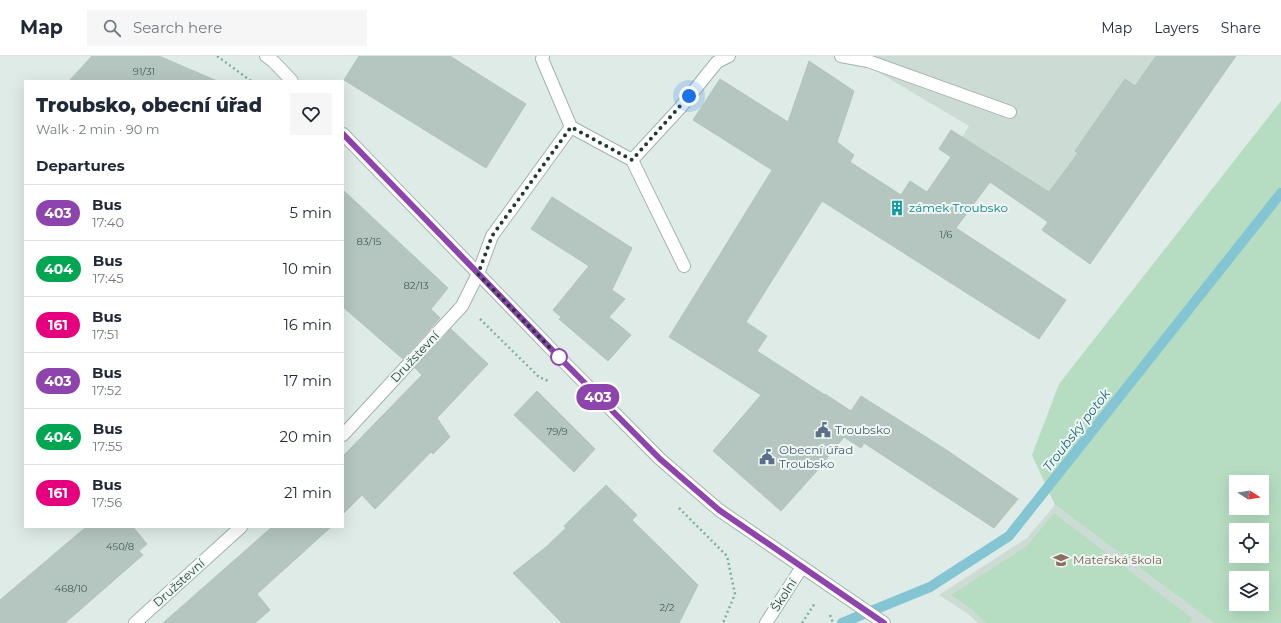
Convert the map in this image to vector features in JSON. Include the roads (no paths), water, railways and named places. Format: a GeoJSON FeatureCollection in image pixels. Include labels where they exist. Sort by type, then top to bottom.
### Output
{"type":"FeatureCollection","features":[{"type":"Feature","properties":{"kind":"street"},"geometry":{"type":"LineString","coordinates":[[266,56],[291,80]]}},
{"type":"Feature","properties":{"kind":"street"},"geometry":{"type":"LineString","coordinates":[[543,56],[542,60],[571,127],[632,160],[684,266]]}},
{"type":"Feature","properties":{"kind":"street"},"geometry":{"type":"LineString","coordinates":[[632,160],[680,108],[717,62],[729,56]]}},
{"type":"Feature","properties":{"kind":"street"},"geometry":{"type":"LineString","coordinates":[[841,56],[868,61],[1010,112]]}},
{"type":"Feature","properties":{"kind":"street","name":"Družstevní"},"geometry":{"type":"LineString","coordinates":[[344,433],[462,306],[478,274],[492,236],[571,127]]}},
{"type":"Feature","properties":{"kind":"street"},"geometry":{"type":"LineString","coordinates":[[344,135],[660,459],[719,510],[884,623]]}},
{"type":"Feature","properties":{"kind":"street","name":"Družstevní"},"geometry":{"type":"LineString","coordinates":[[135,623],[240,528]]}},
{"type":"Feature","properties":{"kind":"street","name":"Školní"},"geometry":{"type":"LineString","coordinates":[[766,623],[802,567]]}},
{"type":"Feature","properties":{"kind":"waterway","name":"Troubský potok"},"geometry":{"type":"LineString","coordinates":[[842,623],[930,587],[1009,536],[1281,193]]}},
{"type":"Feature","properties":{"kind":"place","name":"zámek Troubsko"},"geometry":{"type":"Point","coordinates":[897,208]}},
{"type":"Feature","properties":{"kind":"place","name":"Troubsko"},"geometry":{"type":"Point","coordinates":[823,430]}},
{"type":"Feature","properties":{"kind":"place","name":"Obecní úřad Troubsko"},"geometry":{"type":"Point","coordinates":[767,457]}},
{"type":"Feature","properties":{"kind":"place","name":"Mateřská škola"},"geometry":{"type":"Point","coordinates":[1061,560]}}]}
